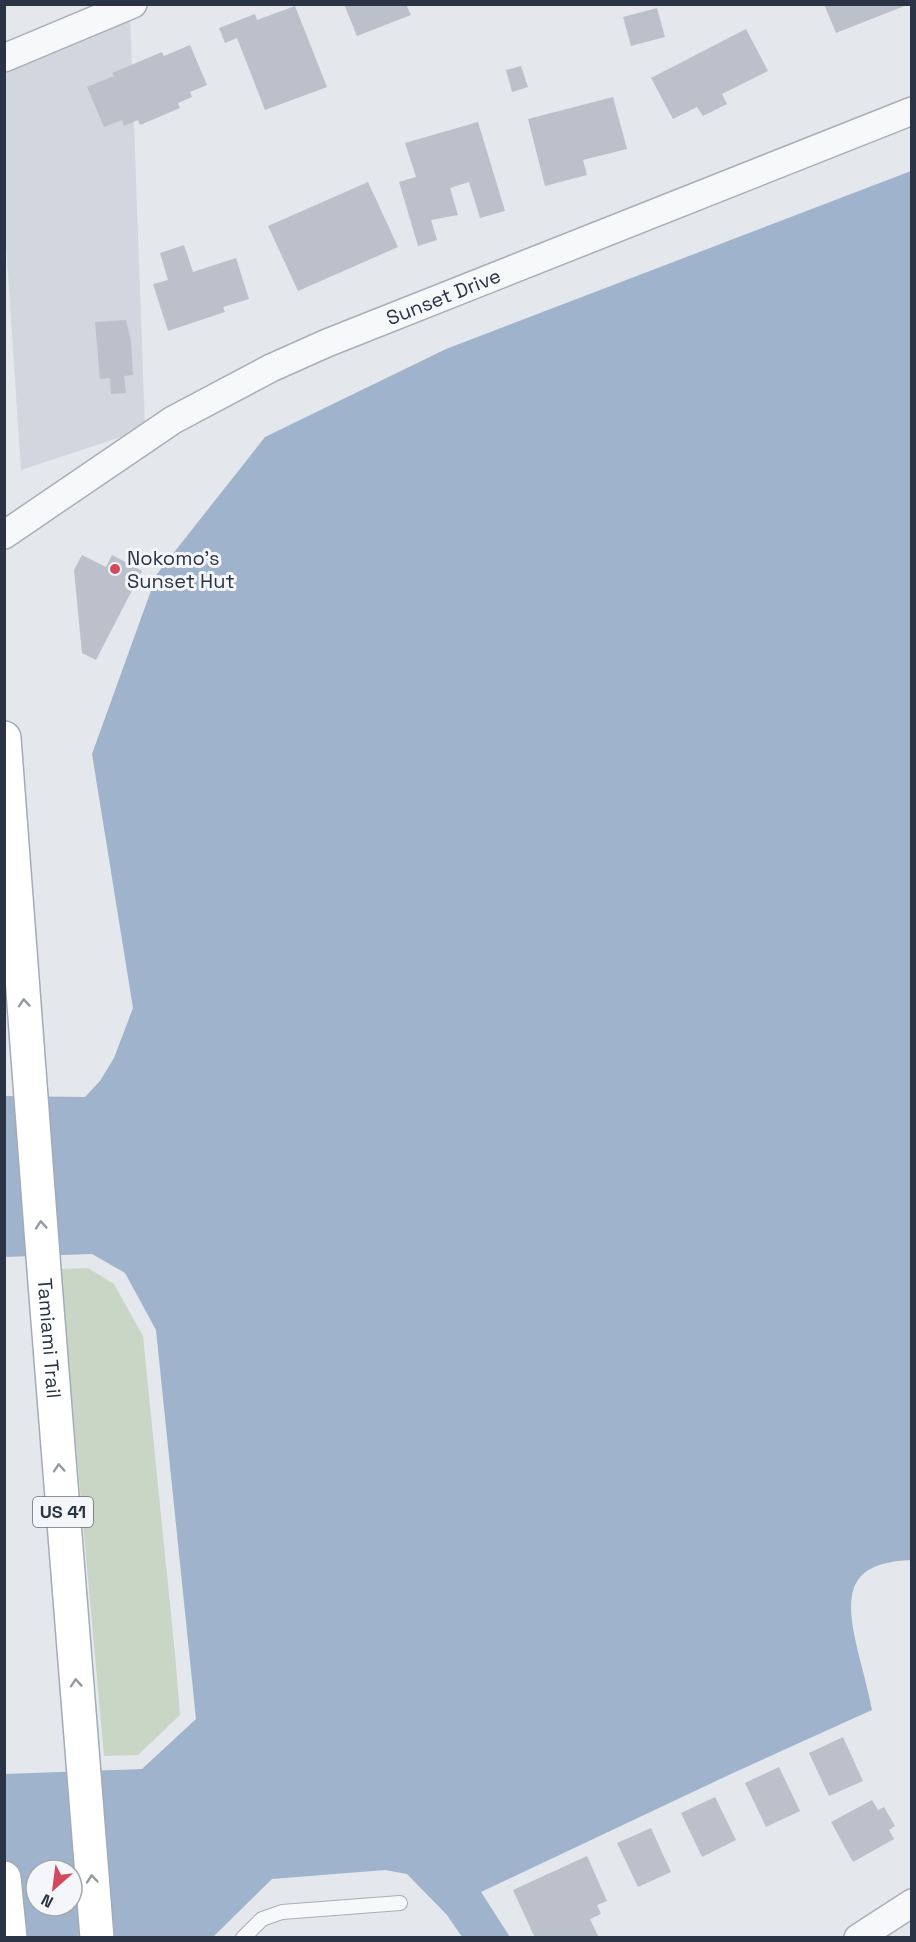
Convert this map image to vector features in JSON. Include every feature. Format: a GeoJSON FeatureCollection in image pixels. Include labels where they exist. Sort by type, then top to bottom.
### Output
{"type":"FeatureCollection","features":[{"type":"Feature","properties":{"kind":"main road","name":"Tamiami Trail"},"geometry":{"type":"LineString","coordinates":[[4,738],[97,1938]]}},
{"type":"Feature","properties":{"kind":"main road"},"geometry":{"type":"LineString","coordinates":[[4,1878],[10,1938]]}},
{"type":"Feature","properties":{"kind":"street"},"geometry":{"type":"LineString","coordinates":[[4,58],[133,4]]}},
{"type":"Feature","properties":{"kind":"street","name":"Sunset Drive"},"geometry":{"type":"LineString","coordinates":[[4,535],[173,420],[271,368],[338,339],[912,111]]}},
{"type":"Feature","properties":{"kind":"street"},"geometry":{"type":"LineString","coordinates":[[858,1938],[912,1903]]}},
{"type":"Feature","properties":{"kind":"lane"},"geometry":{"type":"LineString","coordinates":[[243,1938],[262,1919],[282,1912],[400,1903]]}},
{"type":"Feature","properties":{"kind":"shaded area"},"geometry":{"type":"Polygon","coordinates":[[[130,13],[145,429],[21,470],[5,228],[4,41],[130,13]]]}},
{"type":"Feature","properties":{"kind":"green space"},"geometry":{"type":"Polygon","coordinates":[[[88,1268],[114,1284],[143,1336],[180,1715],[138,1755],[104,1756],[60,1269],[88,1268]]]}},
{"type":"Feature","properties":{"kind":"water"},"geometry":{"type":"Polygon","coordinates":[[[911,171],[912,1560],[890,1562],[873,1567],[862,1575],[851,1599],[854,1632],[872,1710],[481,1892],[510,1937],[462,1937],[447,1915],[407,1874],[385,1870],[272,1879],[213,1937],[5,1937],[4,1774],[142,1769],[196,1719],[156,1330],[125,1273],[92,1254],[4,1257],[5,1096],[85,1097],[100,1081],[114,1058],[133,1008],[92,754],[157,574],[265,437],[446,349],[911,171]]]}},
{"type":"Feature","properties":{"kind":"building"},"geometry":{"type":"Polygon","coordinates":[[[344,4],[406,4],[411,15],[357,36],[344,4]]]}},
{"type":"Feature","properties":{"kind":"building"},"geometry":{"type":"Polygon","coordinates":[[[824,4],[907,4],[907,5],[836,33],[824,4]]]}},
{"type":"Feature","properties":{"kind":"building"},"geometry":{"type":"Polygon","coordinates":[[[295,6],[327,87],[265,110],[237,38],[225,43],[219,28],[255,14],[257,20],[295,6]]]}},
{"type":"Feature","properties":{"kind":"building"},"geometry":{"type":"Polygon","coordinates":[[[657,8],[665,37],[631,46],[623,17],[657,8]]]}},
{"type":"Feature","properties":{"kind":"building"},"geometry":{"type":"Polygon","coordinates":[[[746,29],[768,71],[722,94],[727,104],[703,116],[697,107],[673,119],[651,78],[746,29]]]}},
{"type":"Feature","properties":{"kind":"building"},"geometry":{"type":"Polygon","coordinates":[[[190,45],[207,85],[190,92],[192,97],[178,103],[180,108],[140,125],[138,120],[124,126],[122,120],[104,127],[87,87],[114,76],[112,73],[162,52],[164,56],[190,45]]]}},
{"type":"Feature","properties":{"kind":"building"},"geometry":{"type":"Polygon","coordinates":[[[521,66],[528,87],[512,92],[506,70],[521,66]]]}},
{"type":"Feature","properties":{"kind":"building"},"geometry":{"type":"Polygon","coordinates":[[[613,97],[627,149],[583,160],[587,175],[545,186],[528,119],[613,97]]]}},
{"type":"Feature","properties":{"kind":"building"},"geometry":{"type":"Polygon","coordinates":[[[478,122],[505,211],[480,218],[469,182],[450,188],[458,215],[431,220],[437,240],[418,246],[399,182],[416,177],[405,143],[478,122]]]}},
{"type":"Feature","properties":{"kind":"building"},"geometry":{"type":"Polygon","coordinates":[[[368,182],[398,247],[298,291],[268,226],[368,182]]]}},
{"type":"Feature","properties":{"kind":"building"},"geometry":{"type":"Polygon","coordinates":[[[184,245],[193,272],[236,258],[249,299],[223,307],[225,312],[168,331],[153,284],[168,280],[160,253],[184,245]]]}},
{"type":"Feature","properties":{"kind":"building"},"geometry":{"type":"Polygon","coordinates":[[[126,320],[131,341],[133,375],[124,376],[126,393],[111,394],[110,378],[100,379],[95,322],[126,320]]]}},
{"type":"Feature","properties":{"kind":"building"},"geometry":{"type":"Polygon","coordinates":[[[82,555],[106,567],[112,555],[142,571],[96,660],[82,653],[74,570],[82,555]]]}},
{"type":"Feature","properties":{"kind":"building"},"geometry":{"type":"Polygon","coordinates":[[[843,1737],[863,1781],[829,1796],[809,1753],[843,1737]]]}},
{"type":"Feature","properties":{"kind":"building"},"geometry":{"type":"Polygon","coordinates":[[[779,1767],[800,1811],[766,1827],[745,1783],[779,1767]]]}},
{"type":"Feature","properties":{"kind":"building"},"geometry":{"type":"Polygon","coordinates":[[[715,1797],[736,1840],[702,1857],[681,1813],[715,1797]]]}},
{"type":"Feature","properties":{"kind":"building"},"geometry":{"type":"Polygon","coordinates":[[[872,1800],[878,1810],[884,1807],[895,1826],[889,1830],[894,1839],[853,1862],[831,1822],[872,1800]]]}},
{"type":"Feature","properties":{"kind":"building"},"geometry":{"type":"Polygon","coordinates":[[[651,1828],[671,1872],[638,1887],[617,1843],[651,1828]]]}},
{"type":"Feature","properties":{"kind":"building"},"geometry":{"type":"Polygon","coordinates":[[[587,1856],[607,1901],[597,1905],[601,1914],[590,1919],[599,1938],[535,1938],[513,1890],[587,1856]]]}},
{"type":"Feature","properties":{"kind":"place","name":"Nokomo’s Sunset Hut"},"geometry":{"type":"Point","coordinates":[115,569]}}]}
